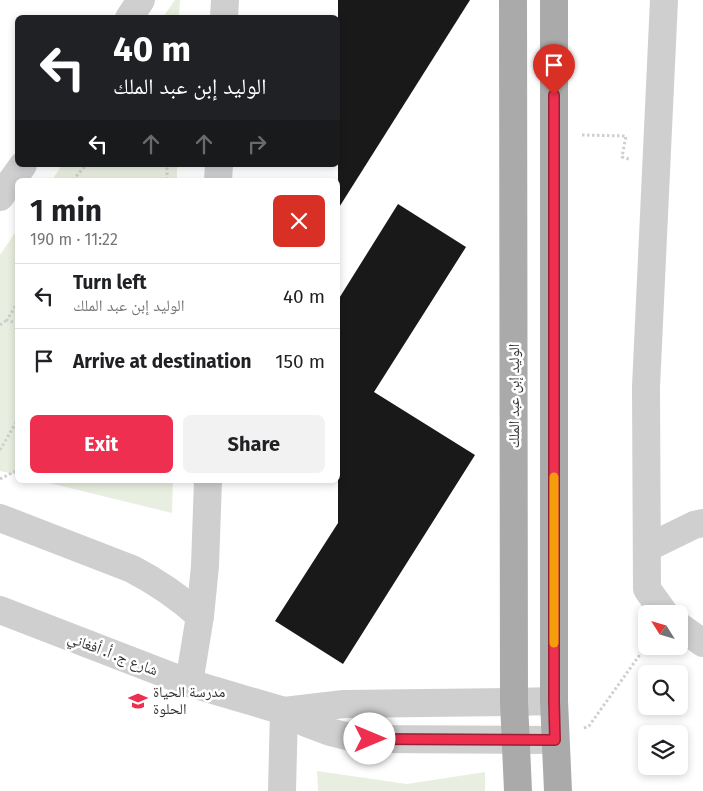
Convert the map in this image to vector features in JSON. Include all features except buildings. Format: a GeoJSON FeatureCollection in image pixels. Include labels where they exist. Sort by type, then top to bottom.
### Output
{"type":"FeatureCollection","features":[{"type":"Feature","properties":{"kind":"main road","name":"الوليد إبن عبد الملك"},"geometry":{"type":"LineString","coordinates":[[513,0],[514,702],[518,791]]}},
{"type":"Feature","properties":{"kind":"main road"},"geometry":{"type":"LineString","coordinates":[[554,0],[554,701],[558,791]]}},
{"type":"Feature","properties":{"kind":"street"},"geometry":{"type":"LineString","coordinates":[[131,15],[141,0]]}},
{"type":"Feature","properties":{"kind":"street"},"geometry":{"type":"LineString","coordinates":[[224,15],[225,0]]}},
{"type":"Feature","properties":{"kind":"street"},"geometry":{"type":"LineString","coordinates":[[659,605],[647,589],[646,387],[664,0]]}},
{"type":"Feature","properties":{"kind":"street"},"geometry":{"type":"LineString","coordinates":[[0,197],[22,167]]}},
{"type":"Feature","properties":{"kind":"street"},"geometry":{"type":"LineString","coordinates":[[189,683],[200,616],[205,566],[208,483]]}},
{"type":"Feature","properties":{"kind":"street"},"geometry":{"type":"LineString","coordinates":[[0,518],[132,569],[168,589],[200,616]]}},
{"type":"Feature","properties":{"kind":"street"},"geometry":{"type":"LineString","coordinates":[[647,548],[694,525],[703,523]]}},
{"type":"Feature","properties":{"kind":"street","name":"شارع ج. أ. أفغاني"},"geometry":{"type":"LineString","coordinates":[[0,610],[189,683],[284,711],[306,723],[350,737],[370,739],[555,740]]}},
{"type":"Feature","properties":{"kind":"street"},"geometry":{"type":"LineString","coordinates":[[688,632],[703,643]]}},
{"type":"Feature","properties":{"kind":"street","name":"شارع ج. أ. أفغاني"},"geometry":{"type":"LineString","coordinates":[[284,711],[344,704],[554,701]]}},
{"type":"Feature","properties":{"kind":"street"},"geometry":{"type":"LineString","coordinates":[[282,791],[284,711]]}},
{"type":"Feature","properties":{"kind":"path"},"geometry":{"type":"LineString","coordinates":[[554,134],[626,136],[622,157],[656,168]]}},
{"type":"Feature","properties":{"kind":"path"},"geometry":{"type":"LineString","coordinates":[[75,178],[84,167]]}},
{"type":"Feature","properties":{"kind":"path"},"geometry":{"type":"LineString","coordinates":[[0,325],[7,320],[15,307]]}},
{"type":"Feature","properties":{"kind":"path"},"geometry":{"type":"LineString","coordinates":[[7,320],[15,323]]}},
{"type":"Feature","properties":{"kind":"path"},"geometry":{"type":"LineString","coordinates":[[0,450],[15,425]]}},
{"type":"Feature","properties":{"kind":"path"},"geometry":{"type":"LineString","coordinates":[[0,479],[15,472]]}},
{"type":"Feature","properties":{"kind":"path"},"geometry":{"type":"LineString","coordinates":[[555,740],[589,726],[640,655]]}},
{"type":"Feature","properties":{"kind":"green space"},"geometry":{"type":"Polygon","coordinates":[[[175,0],[180,0],[179,15],[164,15],[175,0]]]}},
{"type":"Feature","properties":{"kind":"green space"},"geometry":{"type":"Polygon","coordinates":[[[61,167],[177,167],[177,178],[53,178],[61,167]]]}},
{"type":"Feature","properties":{"kind":"green space"},"geometry":{"type":"Polygon","coordinates":[[[15,233],[15,475],[0,471],[0,255],[15,233]]]}},
{"type":"Feature","properties":{"kind":"green space"},"geometry":{"type":"Polygon","coordinates":[[[49,483],[173,483],[172,513],[49,483]]]}},
{"type":"Feature","properties":{"kind":"green space"},"geometry":{"type":"Polygon","coordinates":[[[317,771],[407,784],[485,772],[485,791],[318,791],[317,771]]]}},
{"type":"Feature","properties":{"kind":"slow traffic"},"geometry":{"type":"LineString","coordinates":[[554,477],[554,643]]}},
{"type":"Feature","properties":{"kind":"place","name":"مدرسة الحياة الحلوة"},"geometry":{"type":"Point","coordinates":[138,701]}},
{"type":"Feature","properties":{"kind":"route"},"geometry":{"type":"LineString","coordinates":[[370,739],[555,740],[554,95]]}}]}
